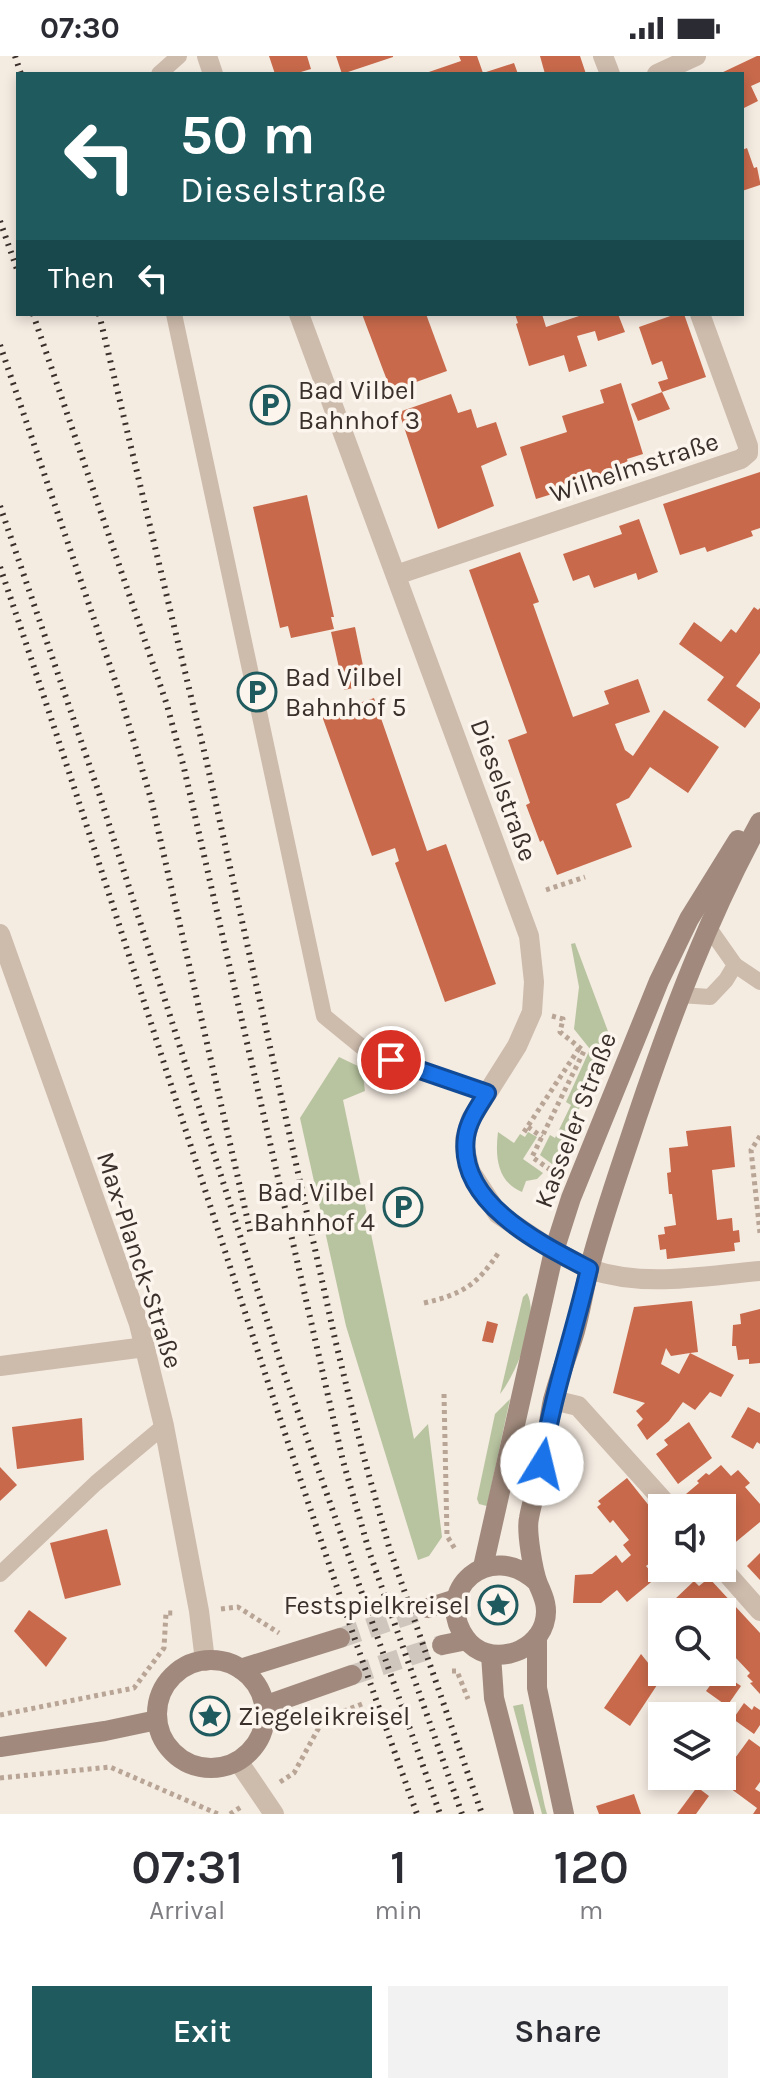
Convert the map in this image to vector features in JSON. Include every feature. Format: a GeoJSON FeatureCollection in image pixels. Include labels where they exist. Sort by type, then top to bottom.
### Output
{"type":"FeatureCollection","features":[{"type":"Feature","properties":{"kind":"main road","name":"Kasseler Straße"},"geometry":{"type":"LineString","coordinates":[[456,1599],[470,1576],[483,1567],[554,1251],[576,1184],[659,981],[715,874],[760,810]]}},
{"type":"Feature","properties":{"kind":"main road","name":"Kasseler Straße"},"geometry":{"type":"LineString","coordinates":[[564,1814],[537,1688],[537,1637],[547,1610],[537,1582],[528,1522],[553,1400],[614,1185],[680,995],[741,857],[760,822]]}},
{"type":"Feature","properties":{"kind":"main road"},"geometry":{"type":"LineString","coordinates":[[554,1251],[589,1269]]}},
{"type":"Feature","properties":{"kind":"main road"},"geometry":{"type":"LineString","coordinates":[[483,1567],[513,1565],[526,1571],[537,1582]]}},
{"type":"Feature","properties":{"kind":"main road"},"geometry":{"type":"LineString","coordinates":[[428,1608],[456,1599],[458,1625],[467,1640],[480,1651],[491,1655],[508,1655],[524,1649],[537,1637]]}},
{"type":"Feature","properties":{"kind":"main road"},"geometry":{"type":"LineString","coordinates":[[240,1669],[340,1638]]}},
{"type":"Feature","properties":{"kind":"main road"},"geometry":{"type":"LineString","coordinates":[[442,1645],[467,1640]]}},
{"type":"Feature","properties":{"kind":"main road"},"geometry":{"type":"LineString","coordinates":[[491,1655],[494,1698],[524,1814]]}},
{"type":"Feature","properties":{"kind":"main road"},"geometry":{"type":"LineString","coordinates":[[205,1661],[223,1662],[240,1669],[260,1692],[264,1706],[263,1728],[254,1747],[238,1761],[217,1768],[196,1767],[177,1757],[163,1741],[157,1720],[158,1703],[164,1687],[188,1665],[205,1661]]}},
{"type":"Feature","properties":{"kind":"main road"},"geometry":{"type":"LineString","coordinates":[[264,1706],[352,1675]]}},
{"type":"Feature","properties":{"kind":"main road"},"geometry":{"type":"LineString","coordinates":[[0,1747],[157,1720]]}},
{"type":"Feature","properties":{"kind":"street"},"geometry":{"type":"LineString","coordinates":[[661,72],[696,56]]}},
{"type":"Feature","properties":{"kind":"street","name":"Dieselstraße"},"geometry":{"type":"LineString","coordinates":[[300,316],[529,936],[534,982],[532,1012],[517,1046],[471,1119],[465,1139],[470,1171],[498,1214],[554,1251]]}},
{"type":"Feature","properties":{"kind":"street","name":"Wilhelmstraße"},"geometry":{"type":"LineString","coordinates":[[396,575],[741,459],[748,453],[748,446],[701,316]]}},
{"type":"Feature","properties":{"kind":"street","name":"Max-Planck-Straße"},"geometry":{"type":"LineString","coordinates":[[0,934],[145,1347],[164,1426],[199,1611],[205,1661]]}},
{"type":"Feature","properties":{"kind":"street"},"geometry":{"type":"LineString","coordinates":[[589,1269],[607,1276],[651,1282],[760,1271]]}},
{"type":"Feature","properties":{"kind":"street"},"geometry":{"type":"LineString","coordinates":[[0,1366],[145,1347]]}},
{"type":"Feature","properties":{"kind":"street"},"geometry":{"type":"LineString","coordinates":[[553,1400],[578,1406],[657,1494]]}},
{"type":"Feature","properties":{"kind":"street"},"geometry":{"type":"LineString","coordinates":[[734,1582],[760,1611]]}},
{"type":"Feature","properties":{"kind":"street"},"geometry":{"type":"LineString","coordinates":[[238,1761],[274,1814]]}},
{"type":"Feature","properties":{"kind":"lane"},"geometry":{"type":"LineString","coordinates":[[161,72],[179,56]]}},
{"type":"Feature","properties":{"kind":"lane"},"geometry":{"type":"LineString","coordinates":[[174,316],[324,1016],[368,1052],[487,1093]]}},
{"type":"Feature","properties":{"kind":"lane"},"geometry":{"type":"LineString","coordinates":[[709,928],[735,965],[760,982]]}},
{"type":"Feature","properties":{"kind":"lane"},"geometry":{"type":"LineString","coordinates":[[680,995],[710,997],[735,965]]}},
{"type":"Feature","properties":{"kind":"lane"},"geometry":{"type":"LineString","coordinates":[[0,1574],[96,1483],[164,1426]]}},
{"type":"Feature","properties":{"kind":"path"},"geometry":{"type":"LineString","coordinates":[[546,890],[585,877]]}},
{"type":"Feature","properties":{"kind":"path"},"geometry":{"type":"LineString","coordinates":[[560,1176],[532,1157],[584,1051],[560,1032],[563,1019]]}},
{"type":"Feature","properties":{"kind":"path"},"geometry":{"type":"LineString","coordinates":[[542,1137],[526,1129],[580,1047]]}},
{"type":"Feature","properties":{"kind":"path"},"geometry":{"type":"LineString","coordinates":[[760,1136],[751,1150],[760,1233]]}},
{"type":"Feature","properties":{"kind":"path"},"geometry":{"type":"LineString","coordinates":[[424,1303],[454,1296],[473,1284],[486,1272],[499,1252]]}},
{"type":"Feature","properties":{"kind":"path"},"geometry":{"type":"LineString","coordinates":[[444,1394],[447,1536],[455,1549]]}},
{"type":"Feature","properties":{"kind":"path"},"geometry":{"type":"LineString","coordinates":[[452,1671],[457,1671],[470,1704]]}},
{"type":"Feature","properties":{"kind":"path"},"geometry":{"type":"LineString","coordinates":[[0,1715],[100,1697]]}},
{"type":"Feature","properties":{"kind":"path"},"geometry":{"type":"LineString","coordinates":[[259,1795],[294,1773],[320,1721],[362,1704]]}},
{"type":"Feature","properties":{"kind":"path"},"geometry":{"type":"LineString","coordinates":[[0,1778],[110,1767],[218,1814]]}},
{"type":"Feature","properties":{"kind":"green space"},"geometry":{"type":"Polygon","coordinates":[[[575,943],[609,1034],[563,1149],[552,1164],[540,1155],[550,1135],[555,1138],[571,1105],[566,1102],[590,1049],[574,1029],[579,987],[571,944],[575,943]]]}},
{"type":"Feature","properties":{"kind":"green space"},"geometry":{"type":"Polygon","coordinates":[[[339,1057],[362,1068],[365,1091],[343,1100],[414,1439],[428,1424],[442,1537],[429,1556],[418,1560],[346,1326],[300,1118],[339,1057]]]}},
{"type":"Feature","properties":{"kind":"green space"},"geometry":{"type":"Polygon","coordinates":[[[498,1132],[514,1143],[520,1134],[525,1137],[528,1132],[537,1137],[523,1159],[543,1173],[537,1179],[526,1181],[522,1192],[507,1182],[503,1175],[497,1150],[498,1132]]]}},
{"type":"Feature","properties":{"kind":"green space"},"geometry":{"type":"Polygon","coordinates":[[[527,1293],[531,1316],[524,1345],[513,1373],[500,1394],[523,1297],[527,1293]]]}},
{"type":"Feature","properties":{"kind":"green space"},"geometry":{"type":"Polygon","coordinates":[[[510,1399],[487,1506],[479,1504],[477,1499],[495,1414],[510,1399]]]}},
{"type":"Feature","properties":{"kind":"green space"},"geometry":{"type":"Polygon","coordinates":[[[523,1704],[547,1814],[542,1814],[513,1706],[523,1704]]]}},
{"type":"Feature","properties":{"kind":"building"},"geometry":{"type":"Polygon","coordinates":[[[269,56],[307,56],[311,69],[301,72],[274,72],[269,56]]]}},
{"type":"Feature","properties":{"kind":"building"},"geometry":{"type":"Polygon","coordinates":[[[336,56],[393,56],[348,72],[341,72],[336,56]]]}},
{"type":"Feature","properties":{"kind":"building"},"geometry":{"type":"Polygon","coordinates":[[[459,56],[477,56],[483,72],[429,72],[461,61],[459,56]]]}},
{"type":"Feature","properties":{"kind":"building"},"geometry":{"type":"Polygon","coordinates":[[[540,56],[580,56],[585,72],[544,72],[540,56]]]}},
{"type":"Feature","properties":{"kind":"building"},"geometry":{"type":"Polygon","coordinates":[[[760,56],[760,82],[751,86],[758,101],[744,108],[744,72],[723,72],[760,56]]]}},
{"type":"Feature","properties":{"kind":"building"},"geometry":{"type":"Polygon","coordinates":[[[514,63],[517,72],[486,72],[514,63]]]}},
{"type":"Feature","properties":{"kind":"building"},"geometry":{"type":"Polygon","coordinates":[[[747,148],[754,168],[757,167],[760,185],[744,190],[744,149],[747,148]]]}},
{"type":"Feature","properties":{"kind":"building"},"geometry":{"type":"Polygon","coordinates":[[[363,316],[427,316],[447,371],[391,391],[363,316]]]}},
{"type":"Feature","properties":{"kind":"building"},"geometry":{"type":"Polygon","coordinates":[[[516,316],[543,316],[546,327],[579,316],[619,316],[625,332],[598,341],[595,331],[577,336],[587,366],[569,372],[564,355],[529,366],[516,316]]]}},
{"type":"Feature","properties":{"kind":"building"},"geometry":{"type":"Polygon","coordinates":[[[670,316],[685,316],[706,377],[662,392],[658,382],[668,379],[662,361],[652,365],[639,327],[670,316]]]}},
{"type":"Feature","properties":{"kind":"building"},"geometry":{"type":"Polygon","coordinates":[[[621,383],[643,454],[627,459],[630,470],[536,499],[520,447],[567,432],[562,416],[604,403],[600,390],[621,383]]]}},
{"type":"Feature","properties":{"kind":"building"},"geometry":{"type":"Polygon","coordinates":[[[662,392],[670,409],[638,421],[631,404],[662,392]]]}},
{"type":"Feature","properties":{"kind":"building"},"geometry":{"type":"Polygon","coordinates":[[[451,394],[458,413],[471,409],[477,428],[496,422],[507,455],[481,466],[494,506],[438,529],[399,412],[451,394]]]}},
{"type":"Feature","properties":{"kind":"building"},"geometry":{"type":"Polygon","coordinates":[[[760,472],[760,528],[751,531],[753,536],[707,552],[705,547],[680,555],[663,504],[760,472]]]}},
{"type":"Feature","properties":{"kind":"building"},"geometry":{"type":"Polygon","coordinates":[[[307,495],[334,629],[291,638],[288,626],[280,628],[253,507],[307,495]]]}},
{"type":"Feature","properties":{"kind":"building"},"geometry":{"type":"Polygon","coordinates":[[[639,519],[658,572],[638,580],[636,573],[594,588],[589,575],[573,581],[563,554],[622,534],[619,526],[639,519]]]}},
{"type":"Feature","properties":{"kind":"building"},"geometry":{"type":"Polygon","coordinates":[[[520,552],[539,602],[533,604],[573,717],[609,704],[604,691],[638,679],[650,712],[615,724],[625,750],[633,756],[664,710],[719,747],[688,793],[650,767],[629,798],[616,804],[632,847],[557,875],[526,805],[530,803],[508,740],[527,733],[469,570],[520,552]]]}},
{"type":"Feature","properties":{"kind":"building"},"geometry":{"type":"Polygon","coordinates":[[[754,607],[760,608],[760,653],[736,686],[760,703],[760,708],[745,728],[707,700],[724,677],[679,644],[694,622],[721,642],[731,629],[736,633],[754,607]]]}},
{"type":"Feature","properties":{"kind":"building"},"geometry":{"type":"Polygon","coordinates":[[[355,627],[367,685],[344,690],[331,632],[355,627]]]}},
{"type":"Feature","properties":{"kind":"building"},"geometry":{"type":"Polygon","coordinates":[[[374,698],[427,851],[446,844],[496,984],[445,1002],[395,863],[399,861],[395,848],[372,856],[322,716],[374,698]]]}},
{"type":"Feature","properties":{"kind":"building"},"geometry":{"type":"Polygon","coordinates":[[[731,1126],[735,1167],[712,1170],[717,1220],[732,1218],[733,1231],[739,1230],[740,1242],[734,1243],[735,1251],[667,1259],[666,1249],[660,1250],[658,1235],[665,1234],[664,1227],[676,1225],[667,1173],[671,1172],[669,1148],[688,1146],[686,1131],[731,1126]]]}},
{"type":"Feature","properties":{"kind":"building"},"geometry":{"type":"Polygon","coordinates":[[[692,1301],[698,1352],[690,1353],[734,1375],[721,1397],[710,1392],[695,1410],[683,1402],[669,1421],[647,1440],[637,1425],[643,1419],[636,1411],[645,1403],[613,1393],[634,1307],[692,1301]],[[666,1348],[661,1364],[679,1374],[690,1353],[671,1356],[666,1348]]]}},
{"type":"Feature","properties":{"kind":"building"},"geometry":{"type":"Polygon","coordinates":[[[760,1309],[760,1363],[749,1364],[749,1359],[738,1360],[736,1346],[732,1346],[733,1325],[741,1324],[740,1314],[760,1309]]]}},
{"type":"Feature","properties":{"kind":"building"},"geometry":{"type":"Polygon","coordinates":[[[487,1321],[498,1324],[493,1343],[482,1341],[487,1321]]]}},
{"type":"Feature","properties":{"kind":"building"},"geometry":{"type":"Polygon","coordinates":[[[748,1407],[760,1413],[760,1444],[757,1442],[753,1449],[731,1437],[748,1407]]]}},
{"type":"Feature","properties":{"kind":"building"},"geometry":{"type":"Polygon","coordinates":[[[82,1418],[84,1460],[17,1469],[12,1427],[82,1418]]]}},
{"type":"Feature","properties":{"kind":"building"},"geometry":{"type":"Polygon","coordinates":[[[689,1422],[712,1458],[678,1484],[656,1454],[668,1445],[664,1440],[689,1422]]]}},
{"type":"Feature","properties":{"kind":"building"},"geometry":{"type":"Polygon","coordinates":[[[721,1465],[731,1476],[738,1470],[750,1483],[745,1487],[760,1504],[760,1522],[736,1542],[736,1494],[686,1494],[706,1473],[709,1475],[721,1465]]]}},
{"type":"Feature","properties":{"kind":"building"},"geometry":{"type":"Polygon","coordinates":[[[0,1467],[17,1485],[0,1501],[0,1467]]]}},
{"type":"Feature","properties":{"kind":"building"},"geometry":{"type":"Polygon","coordinates":[[[627,1478],[648,1504],[646,1566],[648,1582],[651,1582],[627,1602],[617,1590],[601,1603],[573,1603],[575,1575],[592,1574],[616,1555],[622,1563],[631,1555],[623,1545],[629,1540],[613,1520],[610,1523],[597,1507],[601,1504],[598,1501],[627,1478]]]}},
{"type":"Feature","properties":{"kind":"building"},"geometry":{"type":"Polygon","coordinates":[[[107,1529],[121,1585],[65,1599],[50,1543],[107,1529]]]}},
{"type":"Feature","properties":{"kind":"building"},"geometry":{"type":"Polygon","coordinates":[[[760,1553],[760,1580],[747,1566],[760,1553]]]}},
{"type":"Feature","properties":{"kind":"building"},"geometry":{"type":"Polygon","coordinates":[[[693,1582],[699,1586],[704,1582],[713,1582],[728,1598],[676,1598],[693,1582]]]}},
{"type":"Feature","properties":{"kind":"building"},"geometry":{"type":"Polygon","coordinates":[[[736,1607],[760,1633],[760,1694],[750,1683],[753,1682],[747,1676],[750,1673],[736,1658],[736,1607]]]}},
{"type":"Feature","properties":{"kind":"building"},"geometry":{"type":"Polygon","coordinates":[[[29,1610],[67,1638],[46,1667],[14,1631],[29,1610]]]}},
{"type":"Feature","properties":{"kind":"building"},"geometry":{"type":"Polygon","coordinates":[[[641,1654],[648,1663],[648,1686],[656,1686],[630,1726],[604,1708],[641,1654]]]}},
{"type":"Feature","properties":{"kind":"building"},"geometry":{"type":"Polygon","coordinates":[[[736,1683],[741,1686],[730,1702],[721,1702],[706,1691],[710,1686],[736,1686],[736,1683]]]}},
{"type":"Feature","properties":{"kind":"building"},"geometry":{"type":"Polygon","coordinates":[[[744,1703],[752,1710],[754,1706],[760,1710],[760,1725],[754,1734],[736,1721],[736,1715],[744,1703]]]}},
{"type":"Feature","properties":{"kind":"building"},"geometry":{"type":"Polygon","coordinates":[[[749,1739],[760,1747],[760,1782],[755,1789],[760,1792],[760,1814],[753,1814],[757,1808],[733,1790],[736,1790],[736,1757],[749,1739]]]}},
{"type":"Feature","properties":{"kind":"building"},"geometry":{"type":"Polygon","coordinates":[[[695,1790],[701,1790],[709,1796],[696,1814],[677,1814],[695,1790]]]}},
{"type":"Feature","properties":{"kind":"building"},"geometry":{"type":"Polygon","coordinates":[[[634,1794],[641,1814],[599,1814],[596,1806],[634,1794]]]}},
{"type":"Feature","properties":{"kind":"tunnel"},"geometry":{"type":"LineString","coordinates":[[340,1638],[428,1608]]}},
{"type":"Feature","properties":{"kind":"tunnel"},"geometry":{"type":"LineString","coordinates":[[352,1675],[442,1645]]}},
{"type":"Feature","properties":{"kind":"railway"},"geometry":{"type":"LineString","coordinates":[[15,56],[20,72]]}},
{"type":"Feature","properties":{"kind":"railway"},"geometry":{"type":"LineString","coordinates":[[0,221],[16,266]]}},
{"type":"Feature","properties":{"kind":"railway"},"geometry":{"type":"LineString","coordinates":[[34,316],[167,705],[343,1461],[370,1554],[462,1814]]}},
{"type":"Feature","properties":{"kind":"railway"},"geometry":{"type":"LineString","coordinates":[[99,316],[206,759],[363,1454],[389,1547],[482,1814]]}},
{"type":"Feature","properties":{"kind":"railway"},"geometry":{"type":"LineString","coordinates":[[0,345],[119,692],[151,799],[251,1235]]}},
{"type":"Feature","properties":{"kind":"railway"},"geometry":{"type":"LineString","coordinates":[[0,506],[99,793],[282,1367],[440,1814]]}},
{"type":"Feature","properties":{"kind":"railway"},"geometry":{"type":"LineString","coordinates":[[0,567],[309,1504],[417,1814]]}},
{"type":"Feature","properties":{"kind":"place","name":"Bad Vilbel Bahnhof 3"},"geometry":{"type":"Point","coordinates":[270,405]}},
{"type":"Feature","properties":{"kind":"place","name":"Bad Vilbel Bahnhof 5"},"geometry":{"type":"Point","coordinates":[257,692]}},
{"type":"Feature","properties":{"kind":"place","name":"Bad Vilbel Bahnhof 4"},"geometry":{"type":"Point","coordinates":[403,1207]}},
{"type":"Feature","properties":{"kind":"place","name":"Festspielkreisel"},"geometry":{"type":"Point","coordinates":[498,1605]}},
{"type":"Feature","properties":{"kind":"place","name":"Ziegeleikreisel"},"geometry":{"type":"Point","coordinates":[210,1716]}},
{"type":"Feature","properties":{"kind":"route"},"geometry":{"type":"LineString","coordinates":[[391,1060],[487,1093],[471,1119],[465,1139],[470,1171],[480,1189],[498,1214],[554,1251],[589,1269],[575,1330],[553,1400],[542,1464]]}}]}
